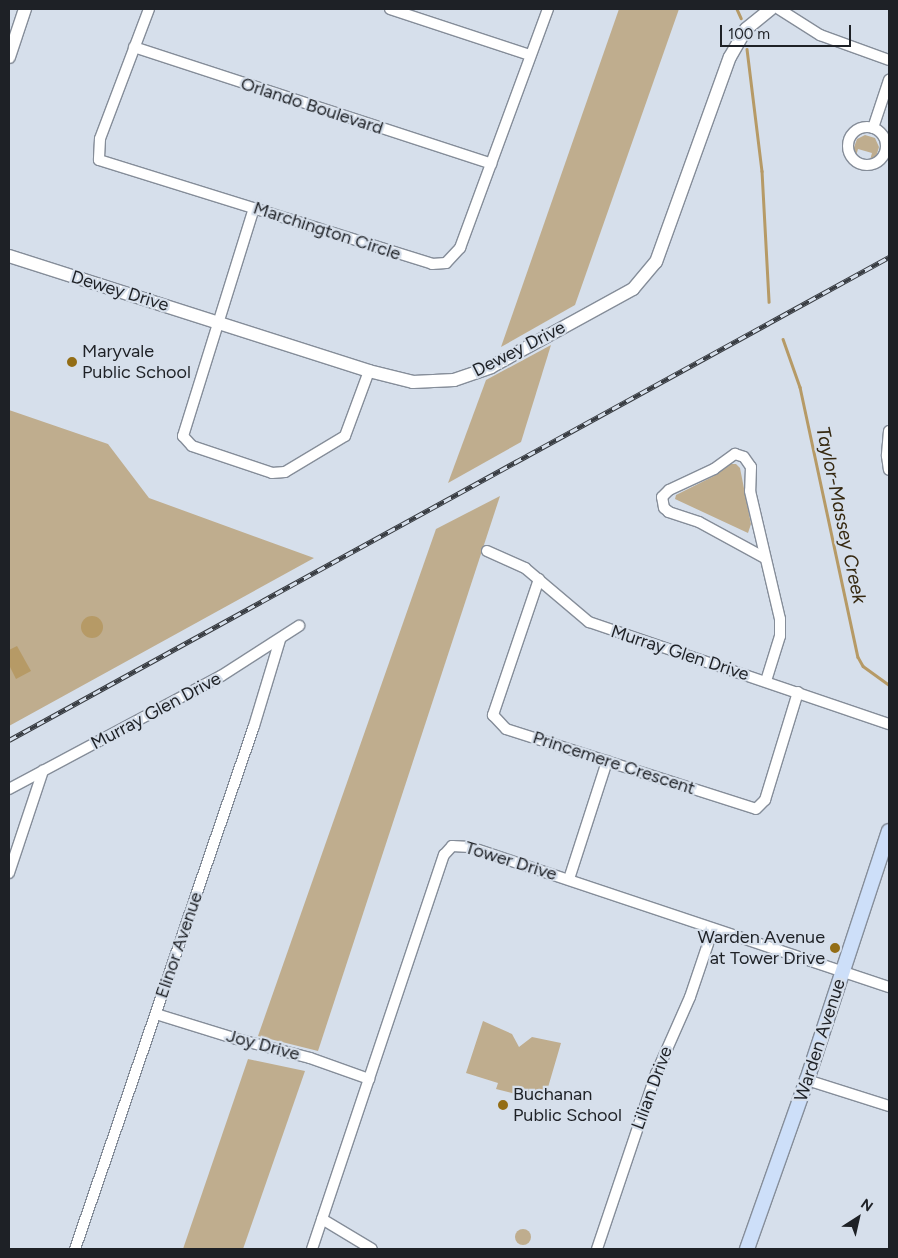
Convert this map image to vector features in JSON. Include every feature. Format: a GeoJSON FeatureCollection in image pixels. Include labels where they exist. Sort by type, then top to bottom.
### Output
{"type":"FeatureCollection","features":[{"type":"Feature","properties":{"kind":"main road","name":"Warden Avenue"},"geometry":{"type":"LineString","coordinates":[[747,1249],[808,1080],[889,831]]}},
{"type":"Feature","properties":{"kind":"street"},"geometry":{"type":"LineString","coordinates":[[9,57],[25,9]]}},
{"type":"Feature","properties":{"kind":"street","name":"Marchington Circle"},"geometry":{"type":"LineString","coordinates":[[149,9],[100,139],[99,160],[432,264],[446,263],[460,248],[548,9]]}},
{"type":"Feature","properties":{"kind":"street"},"geometry":{"type":"LineString","coordinates":[[390,9],[530,55]]}},
{"type":"Feature","properties":{"kind":"street","name":"Dewey Drive"},"geometry":{"type":"LineString","coordinates":[[9,256],[369,372],[413,382],[454,380],[491,367],[633,289],[656,262],[730,57],[746,29],[771,9]]}},
{"type":"Feature","properties":{"kind":"street"},"geometry":{"type":"LineString","coordinates":[[779,9],[820,36],[889,60]]}},
{"type":"Feature","properties":{"kind":"street","name":"Orlando Boulevard"},"geometry":{"type":"LineString","coordinates":[[134,47],[491,164]]}},
{"type":"Feature","properties":{"kind":"street"},"geometry":{"type":"LineString","coordinates":[[873,128],[889,80]]}},
{"type":"Feature","properties":{"kind":"street"},"geometry":{"type":"LineString","coordinates":[[254,208],[183,436],[192,446],[272,473],[285,472],[345,436],[369,372]]}},
{"type":"Feature","properties":{"kind":"street"},"geometry":{"type":"LineString","coordinates":[[889,431],[886,456],[889,470]]}},
{"type":"Feature","properties":{"kind":"street"},"geometry":{"type":"LineString","coordinates":[[765,558],[699,522],[669,512],[664,508],[662,497],[670,490],[714,468],[729,457],[741,456],[751,467],[750,491],[780,619],[780,636],[766,681]]}},
{"type":"Feature","properties":{"kind":"street","name":"Murray Glen Drive"},"geometry":{"type":"LineString","coordinates":[[487,551],[509,559],[540,579],[589,622],[889,724]]}},
{"type":"Feature","properties":{"kind":"street","name":"Princemere Crescent"},"geometry":{"type":"LineString","coordinates":[[540,579],[493,715],[495,720],[506,728],[756,809],[765,800],[798,692]]}},
{"type":"Feature","properties":{"kind":"street","name":"Murray Glen Drive"},"geometry":{"type":"LineString","coordinates":[[9,789],[221,676],[300,626]]}},
{"type":"Feature","properties":{"kind":"street","name":"Elinor Avenue"},"geometry":{"type":"LineString","coordinates":[[75,1249],[156,1014],[280,640]]}},
{"type":"Feature","properties":{"kind":"street"},"geometry":{"type":"LineString","coordinates":[[569,879],[607,761]]}},
{"type":"Feature","properties":{"kind":"street"},"geometry":{"type":"LineString","coordinates":[[9,873],[43,771]]}},
{"type":"Feature","properties":{"kind":"street","name":"Tower Drive"},"geometry":{"type":"LineString","coordinates":[[312,1249],[449,848],[458,845],[470,847],[889,987]]}},
{"type":"Feature","properties":{"kind":"street","name":"Lilian Drive"},"geometry":{"type":"LineString","coordinates":[[597,1249],[656,1074],[690,997],[713,929]]}},
{"type":"Feature","properties":{"kind":"street","name":"Joy Drive"},"geometry":{"type":"LineString","coordinates":[[156,1014],[237,1039],[310,1058],[369,1079]]}},
{"type":"Feature","properties":{"kind":"street"},"geometry":{"type":"LineString","coordinates":[[808,1080],[889,1106]]}},
{"type":"Feature","properties":{"kind":"street"},"geometry":{"type":"LineString","coordinates":[[322,1219],[372,1249]]}},
{"type":"Feature","properties":{"kind":"shaded area"},"geometry":{"type":"Polygon","coordinates":[[[619,9],[679,9],[575,305],[501,347],[619,9]]]}},
{"type":"Feature","properties":{"kind":"shaded area"},"geometry":{"type":"Polygon","coordinates":[[[865,135],[875,138],[879,147],[876,157],[870,160],[872,153],[858,149],[856,156],[853,150],[857,139],[865,135]]]}},
{"type":"Feature","properties":{"kind":"shaded area"},"geometry":{"type":"Polygon","coordinates":[[[551,345],[521,442],[448,483],[486,380],[551,345]]]}},
{"type":"Feature","properties":{"kind":"shaded area"},"geometry":{"type":"Polygon","coordinates":[[[9,410],[108,444],[149,498],[314,558],[9,726],[9,410]]]}},
{"type":"Feature","properties":{"kind":"shaded area"},"geometry":{"type":"Polygon","coordinates":[[[729,464],[736,464],[740,468],[751,524],[748,533],[675,499],[676,495],[714,476],[729,464]]]}},
{"type":"Feature","properties":{"kind":"shaded area"},"geometry":{"type":"Polygon","coordinates":[[[500,496],[318,1051],[258,1036],[436,529],[500,496]]]}},
{"type":"Feature","properties":{"kind":"shaded area"},"geometry":{"type":"Polygon","coordinates":[[[92,616],[100,619],[103,627],[100,635],[92,638],[84,635],[81,627],[84,619],[92,616]]]}},
{"type":"Feature","properties":{"kind":"shaded area"},"geometry":{"type":"Polygon","coordinates":[[[17,646],[31,671],[16,679],[9,665],[9,650],[17,646]]]}},
{"type":"Feature","properties":{"kind":"shaded area"},"geometry":{"type":"Polygon","coordinates":[[[483,1021],[512,1034],[519,1047],[532,1037],[561,1043],[544,1101],[496,1089],[498,1083],[466,1073],[483,1021]]]}},
{"type":"Feature","properties":{"kind":"shaded area"},"geometry":{"type":"Polygon","coordinates":[[[248,1059],[305,1071],[243,1249],[183,1249],[248,1059]]]}},
{"type":"Feature","properties":{"kind":"shaded area"},"geometry":{"type":"Polygon","coordinates":[[[523,1229],[531,1237],[523,1245],[515,1237],[523,1229]]]}},
{"type":"Feature","properties":{"kind":"waterway","name":"Taylor-Massey Creek"},"geometry":{"type":"LineString","coordinates":[[737,9],[741,18]]}},
{"type":"Feature","properties":{"kind":"waterway","name":"Taylor-Massey Creek"},"geometry":{"type":"LineString","coordinates":[[747,49],[762,171],[769,302]]}},
{"type":"Feature","properties":{"kind":"waterway","name":"Taylor-Massey Creek"},"geometry":{"type":"LineString","coordinates":[[783,339],[800,387],[858,657],[863,666],[889,685]]}},
{"type":"Feature","properties":{"kind":"railway"},"geometry":{"type":"LineString","coordinates":[[9,740],[889,257]]}},
{"type":"Feature","properties":{"kind":"place","name":"Maryvale Public School"},"geometry":{"type":"Point","coordinates":[72,362]}},
{"type":"Feature","properties":{"kind":"place","name":"Warden Avenue at Tower Drive"},"geometry":{"type":"Point","coordinates":[835,948]}},
{"type":"Feature","properties":{"kind":"place","name":"Buchanan Public School"},"geometry":{"type":"Point","coordinates":[503,1105]}}]}
